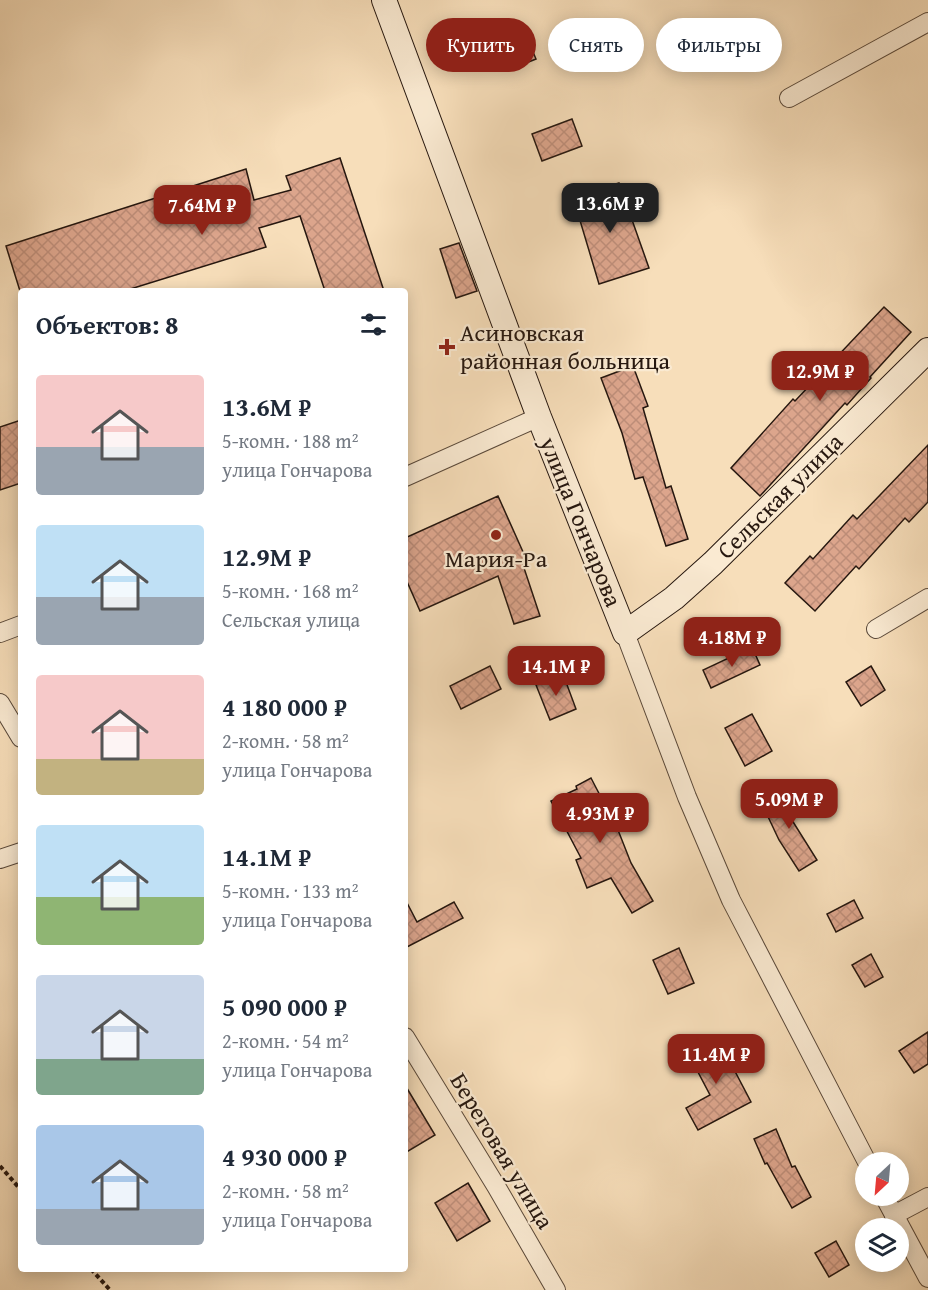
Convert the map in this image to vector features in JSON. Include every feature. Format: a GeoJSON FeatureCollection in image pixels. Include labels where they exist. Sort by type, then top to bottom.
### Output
{"type":"FeatureCollection","features":[{"type":"Feature","properties":{"kind":"street","name":"улица Гончарова"},"geometry":{"type":"LineString","coordinates":[[390,2],[539,417],[687,797],[731,900],[862,1152]]}},
{"type":"Feature","properties":{"kind":"street"},"geometry":{"type":"LineString","coordinates":[[789,98],[928,22]]}},
{"type":"Feature","properties":{"kind":"street","name":"Сельская улица"},"geometry":{"type":"LineString","coordinates":[[625,633],[674,598],[713,563],[928,350]]}},
{"type":"Feature","properties":{"kind":"street"},"geometry":{"type":"LineString","coordinates":[[408,476],[539,417]]}},
{"type":"Feature","properties":{"kind":"street"},"geometry":{"type":"LineString","coordinates":[[876,629],[928,598]]}},
{"type":"Feature","properties":{"kind":"street"},"geometry":{"type":"LineString","coordinates":[[0,633],[18,626]]}},
{"type":"Feature","properties":{"kind":"street"},"geometry":{"type":"LineString","coordinates":[[0,703],[18,733]]}},
{"type":"Feature","properties":{"kind":"street"},"geometry":{"type":"LineString","coordinates":[[0,859],[18,853]]}},
{"type":"Feature","properties":{"kind":"street","name":"Береговая улица"},"geometry":{"type":"LineString","coordinates":[[408,1041],[556,1290]]}},
{"type":"Feature","properties":{"kind":"street"},"geometry":{"type":"LineString","coordinates":[[894,1215],[928,1197]]}},
{"type":"Feature","properties":{"kind":"street"},"geometry":{"type":"LineString","coordinates":[[889,1206],[928,1278]]}},
{"type":"Feature","properties":{"kind":"path"},"geometry":{"type":"LineString","coordinates":[[0,1167],[18,1187]]}},
{"type":"Feature","properties":{"kind":"path"},"geometry":{"type":"LineString","coordinates":[[94,1272],[110,1290]]}},
{"type":"Feature","properties":{"kind":"building"},"geometry":{"type":"Polygon","coordinates":[[[572,119],[582,146],[542,161],[532,134],[572,119]]]}},
{"type":"Feature","properties":{"kind":"building"},"geometry":{"type":"Polygon","coordinates":[[[340,158],[383,288],[324,288],[300,216],[259,228],[266,247],[134,288],[19,288],[6,246],[246,169],[254,200],[291,190],[286,176],[340,158]]]}},
{"type":"Feature","properties":{"kind":"building"},"geometry":{"type":"Polygon","coordinates":[[[619,183],[649,268],[599,284],[573,197],[619,183]]]}},
{"type":"Feature","properties":{"kind":"building"},"geometry":{"type":"Polygon","coordinates":[[[459,243],[477,291],[456,298],[440,249],[459,243]]]}},
{"type":"Feature","properties":{"kind":"building"},"geometry":{"type":"Polygon","coordinates":[[[884,307],[911,332],[847,405],[845,403],[760,496],[731,468],[793,399],[795,401],[884,307]]]}},
{"type":"Feature","properties":{"kind":"building"},"geometry":{"type":"Polygon","coordinates":[[[633,366],[648,406],[643,408],[666,488],[671,486],[688,539],[666,546],[643,477],[635,479],[622,433],[601,378],[633,366]]]}},
{"type":"Feature","properties":{"kind":"building"},"geometry":{"type":"Polygon","coordinates":[[[18,421],[18,484],[0,490],[0,427],[18,421]]]}},
{"type":"Feature","properties":{"kind":"building"},"geometry":{"type":"Polygon","coordinates":[[[928,445],[928,502],[909,522],[905,518],[859,569],[856,566],[815,611],[785,583],[810,556],[813,559],[853,515],[857,519],[928,445]]]}},
{"type":"Feature","properties":{"kind":"building"},"geometry":{"type":"Polygon","coordinates":[[[498,496],[528,563],[523,565],[540,616],[514,624],[498,576],[420,611],[408,584],[408,537],[498,496]]]}},
{"type":"Feature","properties":{"kind":"building"},"geometry":{"type":"Polygon","coordinates":[[[752,647],[760,665],[711,688],[703,670],[752,647]]]}},
{"type":"Feature","properties":{"kind":"building"},"geometry":{"type":"Polygon","coordinates":[[[490,666],[501,689],[461,709],[450,686],[490,666]]]}},
{"type":"Feature","properties":{"kind":"building"},"geometry":{"type":"Polygon","coordinates":[[[871,666],[885,690],[861,706],[846,682],[871,666]]]}},
{"type":"Feature","properties":{"kind":"building"},"geometry":{"type":"Polygon","coordinates":[[[563,674],[576,709],[550,720],[536,685],[563,674]]]}},
{"type":"Feature","properties":{"kind":"building"},"geometry":{"type":"Polygon","coordinates":[[[752,714],[772,751],[745,766],[725,728],[752,714]]]}},
{"type":"Feature","properties":{"kind":"building"},"geometry":{"type":"Polygon","coordinates":[[[591,778],[618,830],[631,863],[653,901],[632,913],[611,878],[587,888],[576,860],[581,858],[551,801],[577,789],[576,786],[591,778]]]}},
{"type":"Feature","properties":{"kind":"building"},"geometry":{"type":"Polygon","coordinates":[[[791,791],[801,812],[790,817],[817,860],[799,871],[779,840],[763,806],[791,791]]]}},
{"type":"Feature","properties":{"kind":"building"},"geometry":{"type":"Polygon","coordinates":[[[854,900],[863,918],[836,932],[827,914],[854,900]]]}},
{"type":"Feature","properties":{"kind":"building"},"geometry":{"type":"Polygon","coordinates":[[[454,902],[463,918],[408,946],[408,905],[417,922],[454,902]]]}},
{"type":"Feature","properties":{"kind":"building"},"geometry":{"type":"Polygon","coordinates":[[[679,948],[694,983],[668,994],[653,960],[679,948]]]}},
{"type":"Feature","properties":{"kind":"building"},"geometry":{"type":"Polygon","coordinates":[[[871,954],[883,977],[865,987],[852,965],[871,954]]]}},
{"type":"Feature","properties":{"kind":"building"},"geometry":{"type":"Polygon","coordinates":[[[928,1032],[928,1064],[914,1073],[899,1051],[928,1032]]]}},
{"type":"Feature","properties":{"kind":"building"},"geometry":{"type":"Polygon","coordinates":[[[717,1037],[751,1102],[698,1130],[686,1108],[710,1095],[688,1053],[717,1037]]]}},
{"type":"Feature","properties":{"kind":"building"},"geometry":{"type":"Polygon","coordinates":[[[408,1090],[435,1135],[408,1151],[408,1090]]]}},
{"type":"Feature","properties":{"kind":"building"},"geometry":{"type":"Polygon","coordinates":[[[776,1129],[792,1167],[795,1166],[811,1197],[792,1208],[767,1163],[765,1164],[754,1139],[776,1129]]]}},
{"type":"Feature","properties":{"kind":"building"},"geometry":{"type":"Polygon","coordinates":[[[468,1183],[490,1221],[457,1241],[435,1203],[468,1183]]]}},
{"type":"Feature","properties":{"kind":"building"},"geometry":{"type":"Polygon","coordinates":[[[836,1241],[849,1265],[829,1277],[815,1253],[836,1241]]]}},
{"type":"Feature","properties":{"kind":"place","name":"Асиновская районная больница"},"geometry":{"type":"Point","coordinates":[447,347]}},
{"type":"Feature","properties":{"kind":"place","name":"Мария-Ра"},"geometry":{"type":"Point","coordinates":[496,535]}}]}
